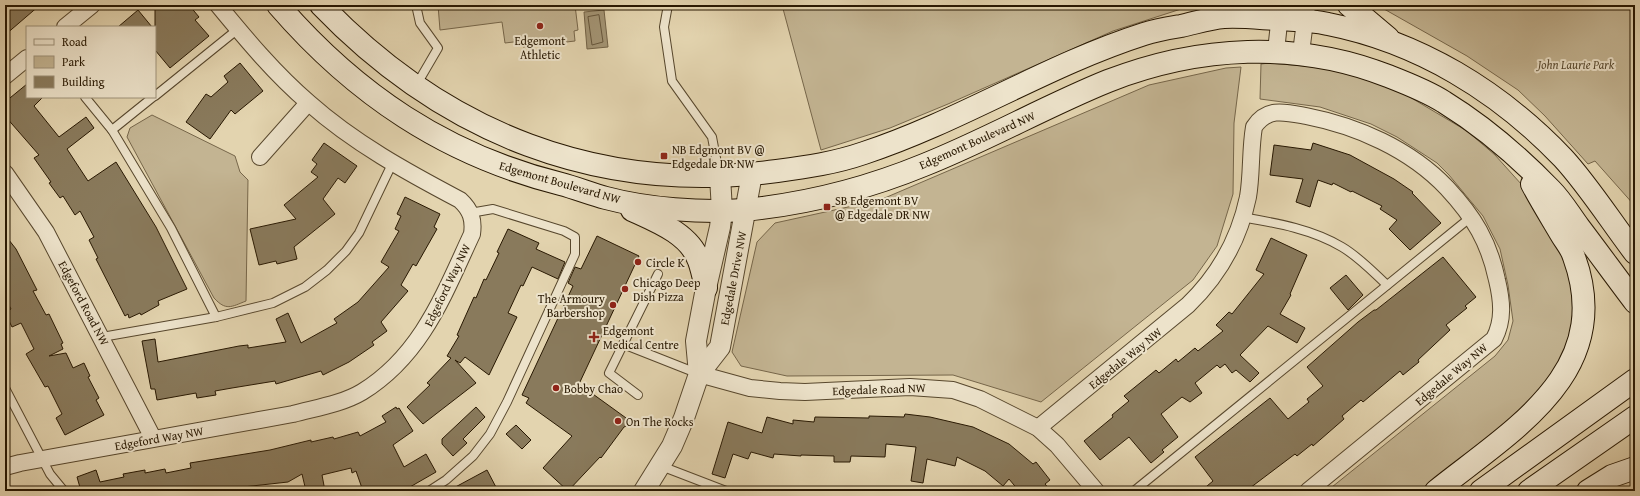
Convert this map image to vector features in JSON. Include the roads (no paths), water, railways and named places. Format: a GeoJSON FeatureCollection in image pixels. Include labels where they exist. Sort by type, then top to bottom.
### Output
{"type":"FeatureCollection","features":[{"type":"Feature","properties":{"kind":"main road","name":"Edgemont Boulevard NW"},"geometry":{"type":"LineString","coordinates":[[278,5],[305,36],[337,67],[371,94],[420,127],[452,144],[510,169],[608,198],[654,206],[722,210],[746,209],[798,202],[878,182],[925,165],[1106,82],[1150,66],[1205,54],[1276,51],[1301,53],[1364,66],[1404,82],[1442,100],[1498,141],[1553,192],[1635,302]]}},
{"type":"Feature","properties":{"kind":"main road","name":"Edgemont Boulevard NW"},"geometry":{"type":"LineString","coordinates":[[321,5],[370,53],[415,87],[480,124],[549,153],[585,164],[652,174],[720,176],[752,174],[824,165],[897,142],[945,122],[1049,73],[1146,33],[1223,17],[1281,12],[1306,13],[1328,23],[1392,41],[1428,56],[1468,79],[1518,115],[1566,161],[1626,232],[1635,253]]}},
{"type":"Feature","properties":{"kind":"main road"},"geometry":{"type":"LineString","coordinates":[[1350,5],[1392,41]]}},
{"type":"Feature","properties":{"kind":"main road"},"geometry":{"type":"LineString","coordinates":[[1436,491],[1516,426],[1550,395],[1569,368],[1582,337],[1584,307],[1581,280],[1574,256],[1516,157]]}},
{"type":"Feature","properties":{"kind":"main road"},"geometry":{"type":"LineString","coordinates":[[608,198],[658,222],[682,237],[692,246],[699,260],[706,288]]}},
{"type":"Feature","properties":{"kind":"main road"},"geometry":{"type":"LineString","coordinates":[[1481,491],[1635,380]]}},
{"type":"Feature","properties":{"kind":"main road"},"geometry":{"type":"LineString","coordinates":[[1529,491],[1635,417]]}},
{"type":"Feature","properties":{"kind":"main road"},"geometry":{"type":"LineString","coordinates":[[1588,491],[1612,476],[1635,468]]}},
{"type":"Feature","properties":{"kind":"street"},"geometry":{"type":"LineString","coordinates":[[66,26],[92,5]]}},
{"type":"Feature","properties":{"kind":"street"},"geometry":{"type":"LineString","coordinates":[[218,5],[269,64],[308,103],[329,120],[392,164],[460,200],[470,213]]}},
{"type":"Feature","properties":{"kind":"street"},"geometry":{"type":"LineString","coordinates":[[1276,51],[1281,12]]}},
{"type":"Feature","properties":{"kind":"street"},"geometry":{"type":"LineString","coordinates":[[1301,53],[1306,13]]}},
{"type":"Feature","properties":{"kind":"street"},"geometry":{"type":"LineString","coordinates":[[5,76],[26,59]]}},
{"type":"Feature","properties":{"kind":"street"},"geometry":{"type":"LineString","coordinates":[[260,157],[308,103]]}},
{"type":"Feature","properties":{"kind":"street","name":"Edgedale Way NW"},"geometry":{"type":"LineString","coordinates":[[1038,428],[1155,334],[1204,289],[1231,248],[1242,217],[1248,197],[1254,127],[1264,116],[1286,112],[1328,120],[1361,132],[1391,146],[1429,172],[1447,188],[1471,217],[1484,238],[1493,260],[1500,295],[1500,327],[1494,339],[1308,491]]}},
{"type":"Feature","properties":{"kind":"street","name":"Edgeford Road NW"},"geometry":{"type":"LineString","coordinates":[[5,173],[46,232],[102,337],[153,438]]}},
{"type":"Feature","properties":{"kind":"street","name":"Edgedale Drive NW"},"geometry":{"type":"LineString","coordinates":[[644,491],[661,466],[672,446],[684,418],[699,374],[720,347],[752,174]]}},
{"type":"Feature","properties":{"kind":"street","name":"Edgedale Drive NW"},"geometry":{"type":"LineString","coordinates":[[699,374],[696,341],[720,227],[722,210],[720,176]]}},
{"type":"Feature","properties":{"kind":"street","name":"Edgeford Way NW"},"geometry":{"type":"LineString","coordinates":[[5,467],[153,438],[293,414],[332,403],[362,392],[410,351],[427,328],[439,306],[472,234],[474,222],[470,213]]}},
{"type":"Feature","properties":{"kind":"street","name":"Edgedale Road NW"},"geometry":{"type":"LineString","coordinates":[[699,374],[750,388],[780,391],[805,392],[910,387],[953,390],[980,399],[1038,428],[1057,445],[1096,491]]}},
{"type":"Feature","properties":{"kind":"lane"},"geometry":{"type":"LineString","coordinates":[[415,87],[438,48],[420,23],[416,5]]}},
{"type":"Feature","properties":{"kind":"lane"},"geometry":{"type":"LineString","coordinates":[[668,5],[664,27],[672,81],[712,137],[720,176]]}},
{"type":"Feature","properties":{"kind":"lane"},"geometry":{"type":"LineString","coordinates":[[156,94],[238,29]]}},
{"type":"Feature","properties":{"kind":"lane"},"geometry":{"type":"LineString","coordinates":[[86,98],[112,130],[171,228],[216,317]]}},
{"type":"Feature","properties":{"kind":"lane"},"geometry":{"type":"LineString","coordinates":[[112,130],[152,98]]}},
{"type":"Feature","properties":{"kind":"lane"},"geometry":{"type":"LineString","coordinates":[[102,337],[216,317],[273,303],[305,287],[327,270],[346,251],[359,233],[392,164]]}},
{"type":"Feature","properties":{"kind":"lane"},"geometry":{"type":"LineString","coordinates":[[428,491],[446,480],[473,456],[490,434],[507,402],[575,254],[576,237],[564,231],[493,209],[470,213]]}},
{"type":"Feature","properties":{"kind":"lane"},"geometry":{"type":"LineString","coordinates":[[1242,217],[1285,224],[1342,246],[1359,259],[1387,285]]}},
{"type":"Feature","properties":{"kind":"lane"},"geometry":{"type":"LineString","coordinates":[[1134,491],[1471,217]]}},
{"type":"Feature","properties":{"kind":"lane"},"geometry":{"type":"LineString","coordinates":[[638,395],[609,373],[658,274]]}},
{"type":"Feature","properties":{"kind":"lane"},"geometry":{"type":"LineString","coordinates":[[623,344],[699,374]]}},
{"type":"Feature","properties":{"kind":"lane"},"geometry":{"type":"LineString","coordinates":[[5,388],[50,474],[64,491]]}},
{"type":"Feature","properties":{"kind":"lane"},"geometry":{"type":"LineString","coordinates":[[661,466],[726,491]]}},
{"type":"Feature","properties":{"kind":"water"},"geometry":{"type":"Polygon","coordinates":[[[604,10],[608,47],[587,49],[584,12],[604,10]]]}},
{"type":"Feature","properties":{"kind":"place","name":"Edgemont Athletic"},"geometry":{"type":"Point","coordinates":[540,26]}},
{"type":"Feature","properties":{"kind":"place","name":"NB Edgmont BV @ Edgedale DR NW"},"geometry":{"type":"Point","coordinates":[664,156]}},
{"type":"Feature","properties":{"kind":"place","name":"SB Edgemont BV @ Edgedale DR NW"},"geometry":{"type":"Point","coordinates":[827,207]}},
{"type":"Feature","properties":{"kind":"place","name":"Circle K"},"geometry":{"type":"Point","coordinates":[638,262]}},
{"type":"Feature","properties":{"kind":"place","name":"Chicago Deep Dish Pizza"},"geometry":{"type":"Point","coordinates":[625,289]}},
{"type":"Feature","properties":{"kind":"place","name":"The Armoury Barbershop"},"geometry":{"type":"Point","coordinates":[613,305]}},
{"type":"Feature","properties":{"kind":"place","name":"Edgemont Medical Centre"},"geometry":{"type":"Point","coordinates":[594,337]}},
{"type":"Feature","properties":{"kind":"place","name":"Bobby Chao"},"geometry":{"type":"Point","coordinates":[556,388]}},
{"type":"Feature","properties":{"kind":"place","name":"On The Rocks"},"geometry":{"type":"Point","coordinates":[618,421]}},
{"type":"Feature","properties":{"kind":"park label","name":"John Laurie Park"},"geometry":{"type":"Point","coordinates":[1576,64]}}]}
